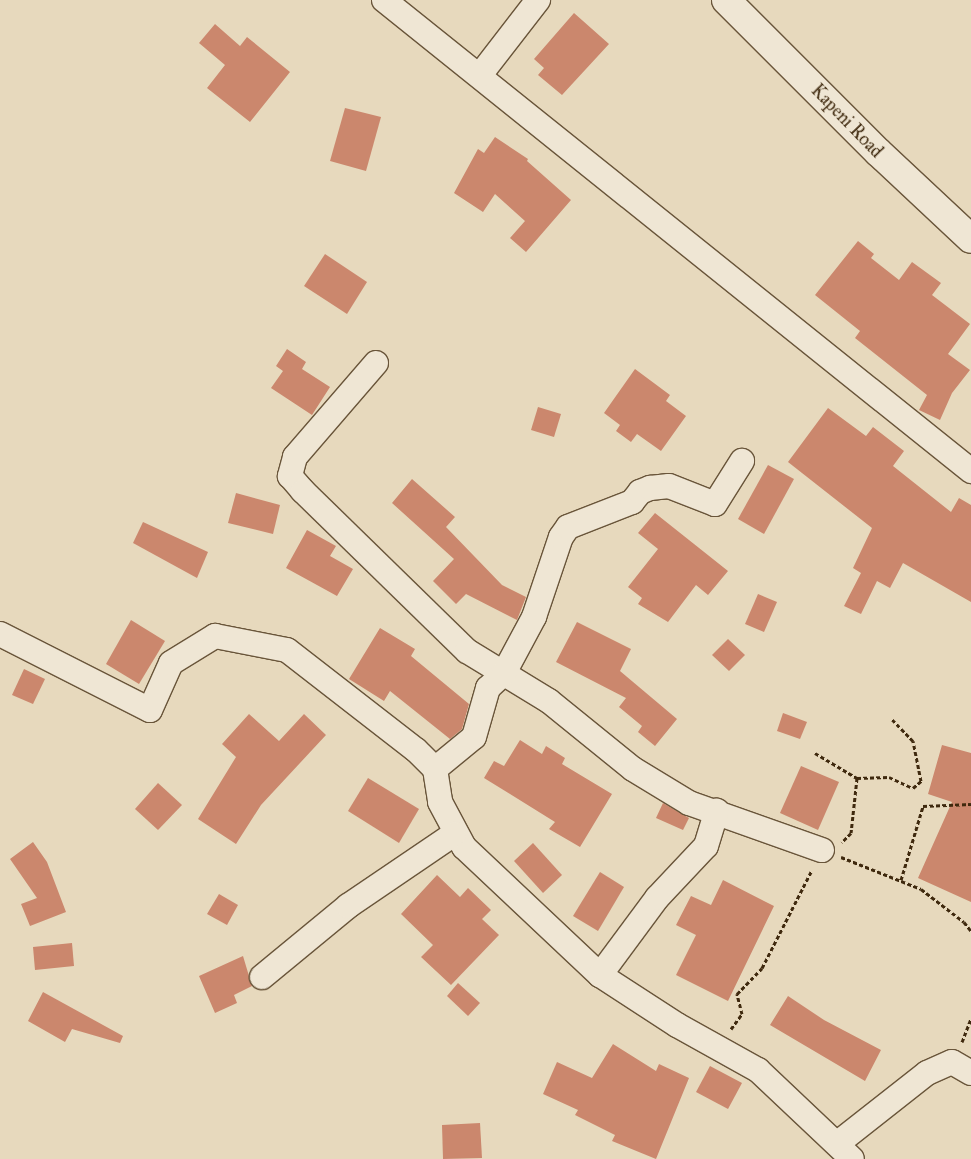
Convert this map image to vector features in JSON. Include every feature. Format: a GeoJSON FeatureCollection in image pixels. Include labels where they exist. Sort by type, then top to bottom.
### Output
{"type":"FeatureCollection","features":[{"type":"Feature","properties":{"kind":"main road","name":"Kapeni Road"},"geometry":{"type":"LineString","coordinates":[[726,0],[878,152],[971,239]]}},
{"type":"Feature","properties":{"kind":"street"},"geometry":{"type":"LineString","coordinates":[[384,0],[480,75],[971,471]]}},
{"type":"Feature","properties":{"kind":"street"},"geometry":{"type":"LineString","coordinates":[[480,75],[538,0]]}},
{"type":"Feature","properties":{"kind":"street"},"geometry":{"type":"LineString","coordinates":[[376,363],[295,456],[290,476],[428,617],[467,651],[564,713],[634,769],[689,803],[717,811],[822,850]]}},
{"type":"Feature","properties":{"kind":"street"},"geometry":{"type":"LineString","coordinates":[[435,769],[474,736],[488,688],[504,673],[534,617],[561,538],[568,527],[627,505],[650,488],[669,486],[715,504],[742,460]]}},
{"type":"Feature","properties":{"kind":"street"},"geometry":{"type":"LineString","coordinates":[[0,634],[150,710],[172,663],[215,636],[287,650],[416,750],[435,769],[440,802],[454,834],[464,847],[600,975],[717,1048],[758,1070],[845,1151],[927,1073],[952,1062],[971,1073]]}},
{"type":"Feature","properties":{"kind":"street"},"geometry":{"type":"LineString","coordinates":[[600,975],[657,898],[706,846],[717,811]]}},
{"type":"Feature","properties":{"kind":"street"},"geometry":{"type":"LineString","coordinates":[[262,977],[348,906],[454,834]]}},
{"type":"Feature","properties":{"kind":"path"},"geometry":{"type":"LineString","coordinates":[[815,753],[858,778],[889,778],[913,788],[921,782],[913,741],[891,718]]}},
{"type":"Feature","properties":{"kind":"path"},"geometry":{"type":"LineString","coordinates":[[717,1048],[742,1014],[737,994],[762,968],[822,850],[840,843],[851,833],[858,778]]}},
{"type":"Feature","properties":{"kind":"path"},"geometry":{"type":"LineString","coordinates":[[900,880],[923,806],[971,804]]}},
{"type":"Feature","properties":{"kind":"path"},"geometry":{"type":"LineString","coordinates":[[822,850],[921,889],[940,903],[971,931]]}},
{"type":"Feature","properties":{"kind":"building"},"geometry":{"type":"Polygon","coordinates":[[[574,13],[609,44],[562,95],[538,75],[544,68],[534,59],[574,13]]]}},
{"type":"Feature","properties":{"kind":"building"},"geometry":{"type":"Polygon","coordinates":[[[215,24],[240,46],[247,37],[290,72],[250,122],[207,88],[225,65],[199,43],[215,24]]]}},
{"type":"Feature","properties":{"kind":"building"},"geometry":{"type":"Polygon","coordinates":[[[345,108],[381,117],[366,171],[330,161],[345,108]]]}},
{"type":"Feature","properties":{"kind":"building"},"geometry":{"type":"Polygon","coordinates":[[[495,137],[528,159],[527,161],[571,200],[526,252],[510,238],[525,221],[495,194],[483,212],[454,193],[478,149],[484,153],[495,137]]]}},
{"type":"Feature","properties":{"kind":"building"},"geometry":{"type":"Polygon","coordinates":[[[858,241],[874,254],[871,258],[899,280],[912,262],[941,283],[932,295],[970,324],[948,354],[970,370],[952,393],[940,420],[919,410],[927,395],[855,338],[860,331],[815,295],[858,241]]]}},
{"type":"Feature","properties":{"kind":"building"},"geometry":{"type":"Polygon","coordinates":[[[325,254],[367,282],[347,314],[304,286],[325,254]]]}},
{"type":"Feature","properties":{"kind":"building"},"geometry":{"type":"Polygon","coordinates":[[[287,349],[306,362],[302,369],[330,387],[312,415],[271,388],[283,371],[276,366],[287,349]]]}},
{"type":"Feature","properties":{"kind":"building"},"geometry":{"type":"Polygon","coordinates":[[[635,369],[670,395],[666,401],[686,416],[661,451],[637,434],[631,442],[616,431],[620,425],[604,413],[635,369]]]}},
{"type":"Feature","properties":{"kind":"building"},"geometry":{"type":"Polygon","coordinates":[[[538,407],[561,414],[554,437],[531,430],[538,407]]]}},
{"type":"Feature","properties":{"kind":"building"},"geometry":{"type":"Polygon","coordinates":[[[828,408],[866,436],[873,427],[904,451],[893,466],[951,512],[959,498],[971,505],[971,602],[903,563],[890,588],[877,581],[861,614],[844,606],[861,573],[853,568],[872,528],[788,462],[828,408]]]}},
{"type":"Feature","properties":{"kind":"building"},"geometry":{"type":"Polygon","coordinates":[[[768,465],[794,479],[764,534],[738,519],[768,465]]]}},
{"type":"Feature","properties":{"kind":"building"},"geometry":{"type":"Polygon","coordinates":[[[412,479],[455,517],[446,527],[502,585],[526,597],[517,620],[466,594],[456,604],[433,581],[454,559],[392,503],[412,479]]]}},
{"type":"Feature","properties":{"kind":"building"},"geometry":{"type":"Polygon","coordinates":[[[236,493],[280,505],[273,534],[228,523],[236,493]]]}},
{"type":"Feature","properties":{"kind":"building"},"geometry":{"type":"Polygon","coordinates":[[[655,513],[728,571],[708,595],[696,585],[668,622],[638,604],[642,598],[628,587],[658,549],[638,533],[655,513]]]}},
{"type":"Feature","properties":{"kind":"building"},"geometry":{"type":"Polygon","coordinates":[[[143,522],[208,552],[197,578],[133,543],[143,522]]]}},
{"type":"Feature","properties":{"kind":"building"},"geometry":{"type":"Polygon","coordinates":[[[307,530],[336,546],[330,556],[353,569],[337,596],[286,568],[307,530]]]}},
{"type":"Feature","properties":{"kind":"building"},"geometry":{"type":"Polygon","coordinates":[[[758,594],[777,602],[764,632],[745,624],[758,594]]]}},
{"type":"Feature","properties":{"kind":"building"},"geometry":{"type":"Polygon","coordinates":[[[131,620],[165,641],[139,684],[106,664],[131,620]]]}},
{"type":"Feature","properties":{"kind":"building"},"geometry":{"type":"Polygon","coordinates":[[[577,622],[631,649],[620,671],[677,719],[655,746],[638,732],[642,726],[619,707],[626,698],[556,662],[577,622]]]}},
{"type":"Feature","properties":{"kind":"building"},"geometry":{"type":"Polygon","coordinates":[[[380,628],[415,649],[411,656],[469,704],[462,729],[450,739],[390,691],[384,701],[349,679],[380,628]]]}},
{"type":"Feature","properties":{"kind":"building"},"geometry":{"type":"Polygon","coordinates":[[[728,639],[745,655],[729,671],[712,655],[728,639]]]}},
{"type":"Feature","properties":{"kind":"building"},"geometry":{"type":"Polygon","coordinates":[[[24,669],[45,679],[33,704],[12,695],[24,669]]]}},
{"type":"Feature","properties":{"kind":"building"},"geometry":{"type":"Polygon","coordinates":[[[783,713],[807,722],[800,739],[777,731],[783,713]]]}},
{"type":"Feature","properties":{"kind":"building"},"geometry":{"type":"Polygon","coordinates":[[[249,714],[279,741],[304,714],[326,735],[261,805],[236,844],[198,819],[236,757],[222,744],[249,714]]]}},
{"type":"Feature","properties":{"kind":"building"},"geometry":{"type":"Polygon","coordinates":[[[520,740],[542,754],[546,746],[565,758],[562,764],[612,794],[580,847],[549,829],[555,822],[484,778],[494,761],[504,766],[520,740]]]}},
{"type":"Feature","properties":{"kind":"building"},"geometry":{"type":"Polygon","coordinates":[[[942,745],[971,753],[971,902],[918,878],[952,802],[928,794],[942,745]]]}},
{"type":"Feature","properties":{"kind":"building"},"geometry":{"type":"Polygon","coordinates":[[[801,766],[839,782],[818,830],[780,813],[801,766]]]}},
{"type":"Feature","properties":{"kind":"building"},"geometry":{"type":"Polygon","coordinates":[[[368,778],[419,809],[399,843],[348,811],[368,778]]]}},
{"type":"Feature","properties":{"kind":"building"},"geometry":{"type":"Polygon","coordinates":[[[158,783],[182,805],[158,830],[135,809],[158,783]]]}},
{"type":"Feature","properties":{"kind":"building"},"geometry":{"type":"Polygon","coordinates":[[[663,803],[689,818],[683,830],[656,818],[663,803]]]}},
{"type":"Feature","properties":{"kind":"building"},"geometry":{"type":"Polygon","coordinates":[[[33,842],[47,862],[66,912],[30,926],[21,904],[37,898],[10,859],[33,842]]]}},
{"type":"Feature","properties":{"kind":"building"},"geometry":{"type":"Polygon","coordinates":[[[533,843],[562,875],[543,893],[514,861],[533,843]]]}},
{"type":"Feature","properties":{"kind":"building"},"geometry":{"type":"Polygon","coordinates":[[[600,872],[624,887],[598,931],[573,916],[600,872]]]}},
{"type":"Feature","properties":{"kind":"building"},"geometry":{"type":"Polygon","coordinates":[[[437,875],[460,897],[468,888],[491,910],[482,919],[499,935],[451,985],[421,957],[433,945],[401,914],[437,875]]]}},
{"type":"Feature","properties":{"kind":"building"},"geometry":{"type":"Polygon","coordinates":[[[723,880],[774,906],[728,1001],[676,975],[696,935],[676,925],[691,896],[711,905],[723,880]]]}},
{"type":"Feature","properties":{"kind":"building"},"geometry":{"type":"Polygon","coordinates":[[[219,894],[238,905],[227,925],[207,914],[219,894]]]}},
{"type":"Feature","properties":{"kind":"building"},"geometry":{"type":"Polygon","coordinates":[[[72,943],[74,966],[35,970],[33,947],[72,943]]]}},
{"type":"Feature","properties":{"kind":"building"},"geometry":{"type":"Polygon","coordinates":[[[243,956],[252,986],[234,995],[237,1003],[215,1013],[199,976],[243,956]]]}},
{"type":"Feature","properties":{"kind":"building"},"geometry":{"type":"Polygon","coordinates":[[[458,983],[480,1003],[468,1016],[447,996],[458,983]]]}},
{"type":"Feature","properties":{"kind":"building"},"geometry":{"type":"Polygon","coordinates":[[[43,992],[123,1036],[120,1043],[72,1029],[65,1042],[28,1021],[43,992]]]}},
{"type":"Feature","properties":{"kind":"building"},"geometry":{"type":"Polygon","coordinates":[[[788,996],[824,1020],[881,1050],[865,1081],[770,1025],[788,996]]]}},
{"type":"Feature","properties":{"kind":"building"},"geometry":{"type":"Polygon","coordinates":[[[613,1044],[656,1071],[659,1064],[689,1078],[656,1159],[612,1141],[615,1135],[575,1115],[578,1110],[543,1094],[557,1062],[592,1078],[613,1044]]]}},
{"type":"Feature","properties":{"kind":"building"},"geometry":{"type":"Polygon","coordinates":[[[710,1066],[742,1083],[728,1109],[696,1092],[710,1066]]]}},
{"type":"Feature","properties":{"kind":"building"},"geometry":{"type":"Polygon","coordinates":[[[480,1123],[482,1158],[443,1159],[442,1125],[480,1123]]]}}]}
